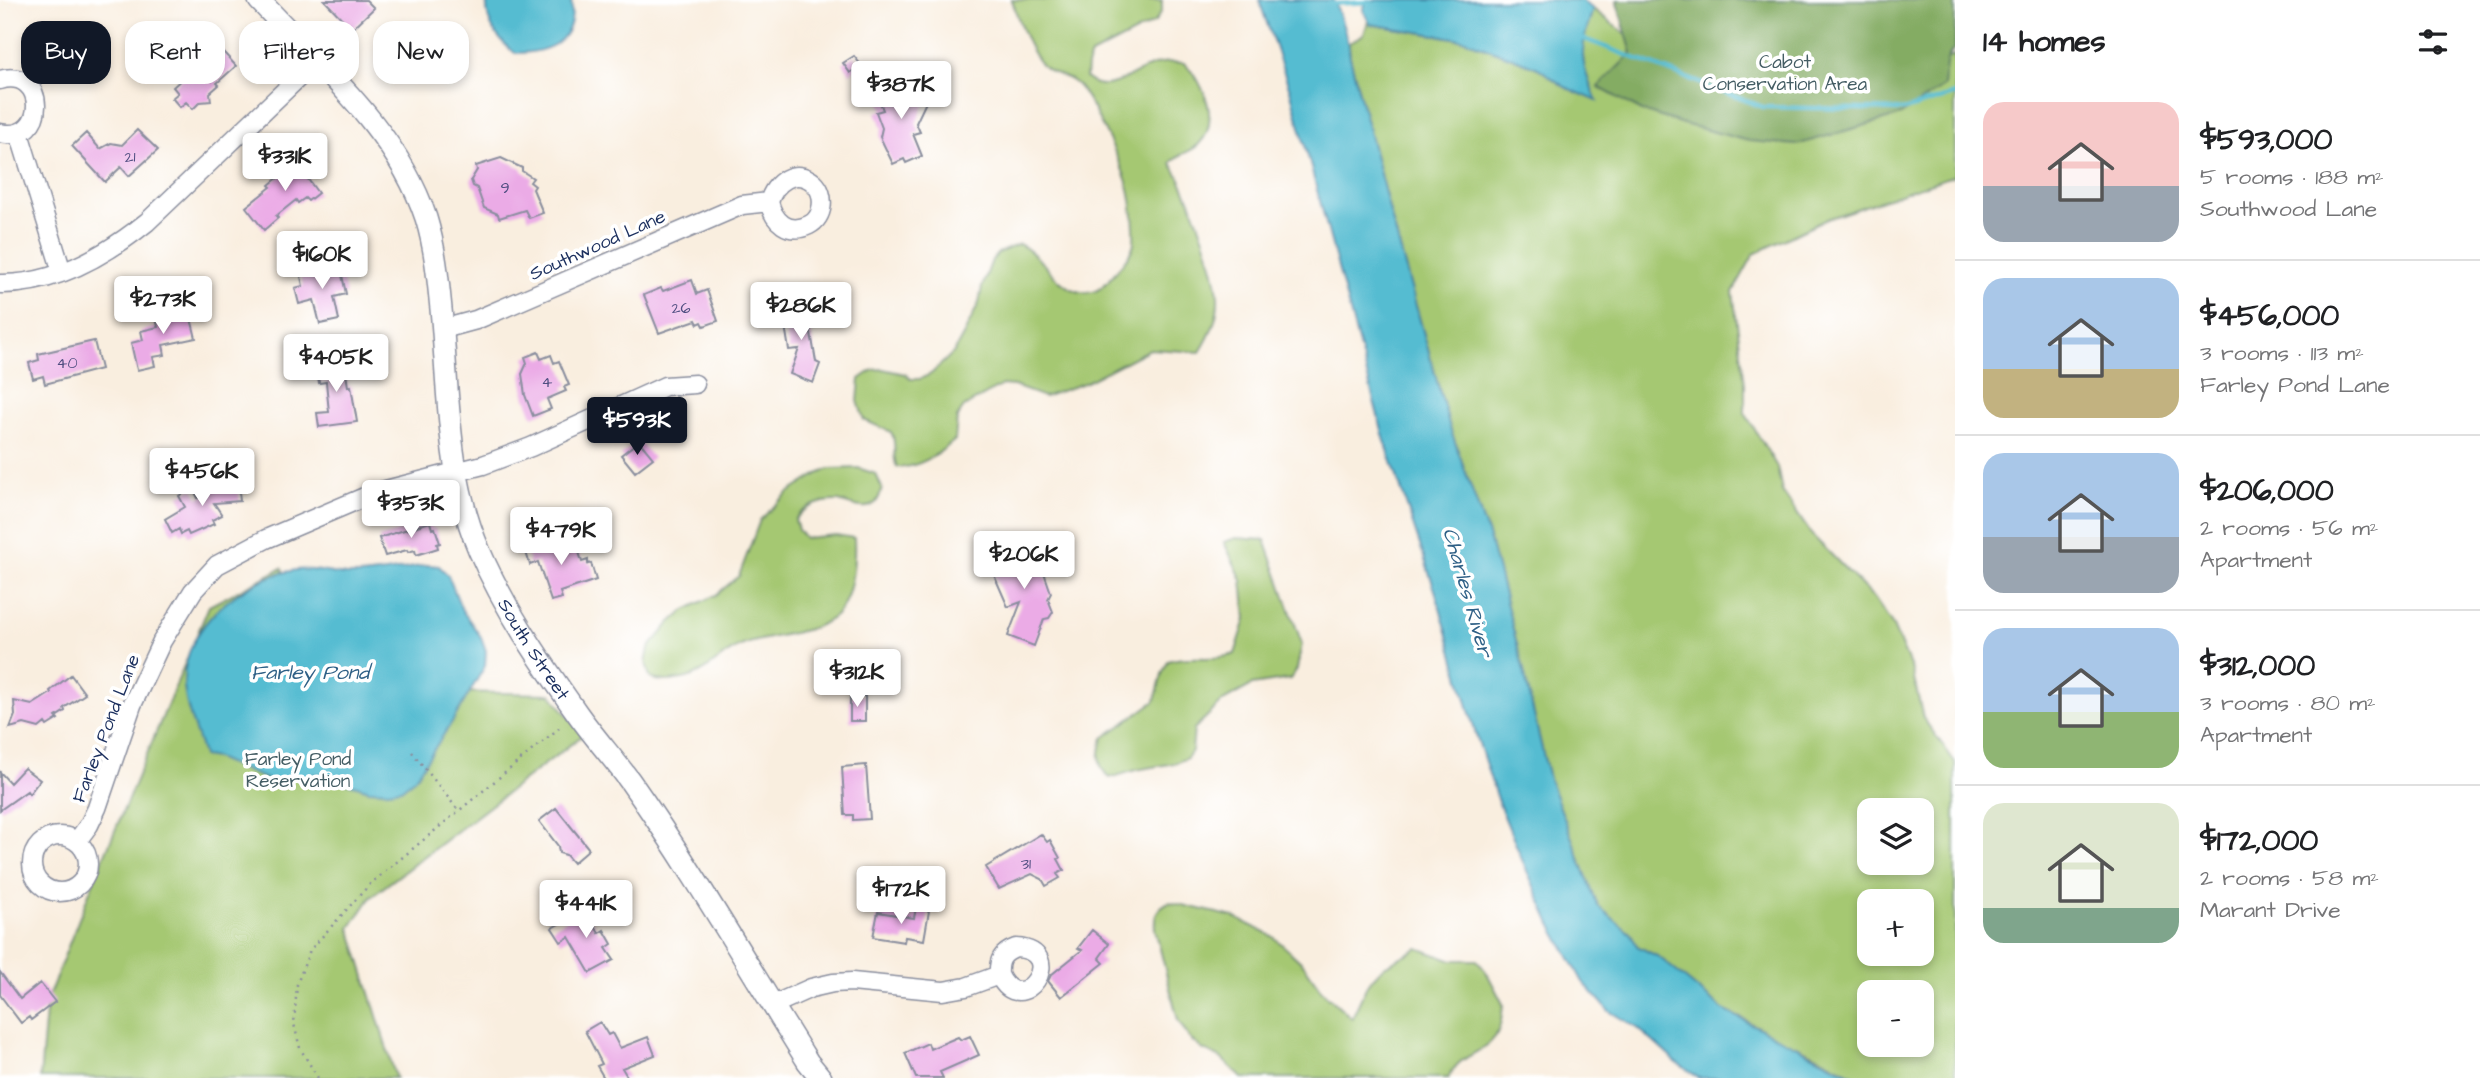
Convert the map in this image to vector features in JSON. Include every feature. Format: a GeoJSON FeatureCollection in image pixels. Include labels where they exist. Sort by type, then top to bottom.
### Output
{"type":"FeatureCollection","features":[{"type":"Feature","properties":{"kind":"street","name":"South Street"},"geometry":{"type":"LineString","coordinates":[[259,0],[279,21]]}},
{"type":"Feature","properties":{"kind":"street"},"geometry":{"type":"LineString","coordinates":[[0,80],[9,77],[23,81],[34,93],[37,108],[33,122],[19,133],[0,133]]}},
{"type":"Feature","properties":{"kind":"street"},"geometry":{"type":"LineString","coordinates":[[0,284],[27,282],[96,258],[147,222],[292,84]]}},
{"type":"Feature","properties":{"kind":"street","name":"South Street"},"geometry":{"type":"LineString","coordinates":[[337,84],[376,127],[412,184],[432,240],[438,273],[448,415],[455,472],[478,547],[492,579],[509,610],[577,713],[628,778],[666,834],[808,1062],[821,1078]]}},
{"type":"Feature","properties":{"kind":"street"},"geometry":{"type":"LineString","coordinates":[[19,133],[62,272]]}},
{"type":"Feature","properties":{"kind":"street","name":"Southwood Lane"},"geometry":{"type":"LineString","coordinates":[[443,329],[472,322],[724,211],[742,205],[769,202]]}},
{"type":"Feature","properties":{"kind":"street"},"geometry":{"type":"LineString","coordinates":[[455,472],[531,447],[666,386],[695,384]]}},
{"type":"Feature","properties":{"kind":"street","name":"Farley Pond Lane"},"geometry":{"type":"LineString","coordinates":[[77,841],[97,808],[132,705],[162,641],[193,591],[217,565],[266,539],[374,493],[455,472]]}},
{"type":"Feature","properties":{"kind":"street"},"geometry":{"type":"LineString","coordinates":[[773,1005],[811,988],[833,983],[852,982],[943,991],[966,987],[999,975]]}},
{"type":"Feature","properties":{"kind":"path"},"geometry":{"type":"LineString","coordinates":[[318,1078],[300,1048],[294,1024],[297,984],[306,956],[318,938],[361,892],[577,713]]}},
{"type":"Feature","properties":{"kind":"path"},"geometry":{"type":"LineString","coordinates":[[412,752],[458,810]]}},
{"type":"Feature","properties":{"kind":"green space"},"geometry":{"type":"Polygon","coordinates":[[[1012,0],[1162,0],[1162,11],[1155,22],[1091,55],[1086,78],[1094,83],[1112,84],[1148,67],[1170,62],[1184,63],[1198,81],[1207,102],[1209,125],[1196,147],[1171,163],[1193,208],[1207,247],[1218,296],[1216,318],[1200,352],[1150,349],[1084,383],[1044,397],[1014,386],[1002,385],[964,407],[957,417],[955,440],[949,445],[921,463],[897,467],[891,432],[864,420],[858,401],[860,379],[873,370],[883,369],[905,374],[911,379],[920,379],[931,374],[954,352],[979,303],[992,260],[998,253],[1019,244],[1035,255],[1063,284],[1088,293],[1098,290],[1106,283],[1133,246],[1134,223],[1129,189],[1106,134],[1076,84],[1048,70],[1035,56],[1012,0]]]}},
{"type":"Feature","properties":{"kind":"green space","name":"Cabot Conservation Area"},"geometry":{"type":"Polygon","coordinates":[[[1616,0],[1955,0],[1955,49],[1948,56],[1944,86],[1901,115],[1796,145],[1749,141],[1642,111],[1598,87],[1632,53],[1616,0]]]}},
{"type":"Feature","properties":{"kind":"green space"},"geometry":{"type":"Polygon","coordinates":[[[1768,0],[1918,68],[1955,55],[1955,175],[1827,219],[1754,254],[1733,292],[1745,384],[1745,413],[1777,467],[1782,491],[1811,534],[1874,598],[1893,626],[1912,670],[1923,718],[1955,762],[1955,1078],[1859,1078],[1723,1010],[1659,957],[1637,946],[1631,934],[1598,906],[1549,779],[1490,541],[1450,428],[1389,209],[1350,57],[1349,43],[1364,34],[1368,21],[1370,24],[1466,40],[1538,68],[1565,87],[1596,100],[1586,74],[1583,55],[1585,35],[1593,9],[1648,51],[1768,0]]]}},
{"type":"Feature","properties":{"kind":"green space"},"geometry":{"type":"Polygon","coordinates":[[[858,468],[876,474],[882,488],[873,505],[863,507],[838,501],[826,502],[808,508],[795,520],[798,530],[805,538],[836,535],[854,538],[849,590],[835,616],[816,627],[743,645],[687,678],[659,681],[650,678],[646,663],[649,648],[685,610],[716,595],[739,576],[760,520],[788,493],[818,474],[829,469],[858,468]]]}},
{"type":"Feature","properties":{"kind":"green space"},"geometry":{"type":"Polygon","coordinates":[[[1236,538],[1265,540],[1302,644],[1297,669],[1290,679],[1252,685],[1223,701],[1194,729],[1192,751],[1187,758],[1110,778],[1101,764],[1103,738],[1155,701],[1168,661],[1235,654],[1246,619],[1242,580],[1224,542],[1236,538]]]}},
{"type":"Feature","properties":{"kind":"green space","name":"Farley Pond Reservation"},"geometry":{"type":"Polygon","coordinates":[[[282,568],[292,591],[450,692],[551,694],[583,735],[371,897],[350,928],[396,1078],[40,1078],[47,1000],[209,606],[282,568]]]}},
{"type":"Feature","properties":{"kind":"green space"},"geometry":{"type":"Polygon","coordinates":[[[1169,902],[1234,917],[1274,937],[1303,964],[1322,991],[1352,1018],[1368,983],[1384,966],[1418,948],[1450,960],[1477,960],[1503,1004],[1499,1030],[1483,1048],[1458,1064],[1449,1078],[1242,1078],[1221,1058],[1202,1049],[1190,1039],[1178,1020],[1155,929],[1157,913],[1169,902]]]}},
{"type":"Feature","properties":{"kind":"water"},"geometry":{"type":"Polygon","coordinates":[[[487,0],[571,0],[570,25],[559,42],[550,47],[515,53],[503,42],[490,23],[487,0]]]}},
{"type":"Feature","properties":{"kind":"water","name":"Charles River"},"geometry":{"type":"Polygon","coordinates":[[[1259,0],[1334,0],[1337,7],[1389,209],[1450,428],[1490,541],[1549,779],[1598,906],[1631,934],[1637,946],[1659,957],[1723,1010],[1859,1078],[1699,1078],[1677,1063],[1639,1029],[1609,1011],[1583,982],[1551,924],[1497,799],[1436,593],[1384,438],[1290,90],[1259,0]]]}},
{"type":"Feature","properties":{"kind":"water"},"geometry":{"type":"Polygon","coordinates":[[[1367,0],[1581,0],[1593,9],[1583,55],[1597,101],[1565,87],[1538,68],[1466,40],[1370,24],[1363,10],[1367,0]]]}},
{"type":"Feature","properties":{"kind":"water","name":"Farley Pond"},"geometry":{"type":"Polygon","coordinates":[[[428,565],[439,566],[448,575],[462,610],[481,637],[486,651],[485,666],[415,778],[401,789],[388,791],[369,790],[319,774],[270,781],[216,758],[203,756],[185,693],[186,663],[193,643],[219,608],[256,583],[296,570],[363,575],[428,565]]]}},
{"type":"Feature","properties":{"kind":"building"},"geometry":{"type":"Polygon","coordinates":[[[324,0],[366,0],[374,8],[359,22],[344,21],[324,0]]]}},
{"type":"Feature","properties":{"kind":"building"},"geometry":{"type":"Polygon","coordinates":[[[225,54],[236,66],[225,76],[225,54]]]}},
{"type":"Feature","properties":{"kind":"building"},"geometry":{"type":"Polygon","coordinates":[[[854,56],[861,65],[850,73],[843,63],[854,56]]]}},
{"type":"Feature","properties":{"kind":"building"},"geometry":{"type":"Polygon","coordinates":[[[892,81],[903,86],[904,83],[925,95],[927,100],[916,123],[920,132],[913,134],[922,156],[906,163],[904,159],[893,164],[880,137],[882,128],[876,112],[883,110],[880,102],[886,86],[890,88],[892,81]]]}},
{"type":"Feature","properties":{"kind":"building"},"geometry":{"type":"Polygon","coordinates":[[[176,84],[219,85],[210,93],[211,101],[200,102],[193,109],[186,102],[180,107],[172,98],[178,93],[173,87],[176,84]]]}},
{"type":"Feature","properties":{"kind":"building"},"geometry":{"type":"Polygon","coordinates":[[[137,130],[158,150],[129,176],[121,167],[105,182],[72,146],[86,133],[100,149],[111,143],[122,145],[137,130]]]}},
{"type":"Feature","properties":{"kind":"building"},"geometry":{"type":"Polygon","coordinates":[[[313,157],[321,168],[307,178],[318,193],[308,201],[305,198],[298,203],[296,200],[264,230],[246,207],[295,164],[298,168],[313,157]]]}},
{"type":"Feature","properties":{"kind":"building"},"geometry":{"type":"Polygon","coordinates":[[[501,158],[522,168],[522,171],[533,178],[530,182],[535,186],[533,189],[543,213],[529,218],[525,210],[499,218],[498,214],[484,208],[471,180],[477,170],[476,166],[501,158]]]}},
{"type":"Feature","properties":{"kind":"building"},"geometry":{"type":"Polygon","coordinates":[[[335,264],[337,271],[341,270],[346,294],[334,297],[339,320],[320,324],[314,300],[299,304],[295,288],[303,286],[300,272],[335,264]]]}},
{"type":"Feature","properties":{"kind":"building"},"geometry":{"type":"Polygon","coordinates":[[[692,280],[697,294],[707,290],[718,321],[704,326],[696,320],[659,333],[644,295],[692,280]]]}},
{"type":"Feature","properties":{"kind":"building"},"geometry":{"type":"Polygon","coordinates":[[[808,301],[816,362],[820,364],[813,383],[790,374],[799,349],[789,350],[783,313],[796,311],[794,303],[808,301]]]}},
{"type":"Feature","properties":{"kind":"building"},"geometry":{"type":"Polygon","coordinates":[[[188,307],[196,338],[163,345],[165,355],[153,357],[155,366],[137,370],[131,343],[143,340],[141,331],[158,327],[155,313],[188,307]]]}},
{"type":"Feature","properties":{"kind":"building"},"geometry":{"type":"Polygon","coordinates":[[[94,341],[101,369],[45,384],[43,376],[33,379],[29,363],[39,360],[38,354],[94,341]]]}},
{"type":"Feature","properties":{"kind":"building"},"geometry":{"type":"Polygon","coordinates":[[[538,352],[541,359],[551,355],[554,363],[559,361],[569,385],[564,387],[566,391],[547,399],[551,409],[533,416],[525,395],[522,374],[527,363],[525,357],[538,352]]]}},
{"type":"Feature","properties":{"kind":"building"},"geometry":{"type":"Polygon","coordinates":[[[344,359],[357,422],[319,427],[317,413],[329,412],[326,382],[319,383],[316,362],[344,359]]]}},
{"type":"Feature","properties":{"kind":"building"},"geometry":{"type":"Polygon","coordinates":[[[639,441],[653,458],[635,472],[621,455],[639,441]]]}},
{"type":"Feature","properties":{"kind":"building"},"geometry":{"type":"Polygon","coordinates":[[[238,482],[240,501],[214,503],[222,515],[212,520],[214,524],[189,535],[187,531],[181,534],[179,529],[172,533],[165,519],[185,507],[179,496],[193,488],[198,498],[224,483],[238,482]]]}},
{"type":"Feature","properties":{"kind":"building"},"geometry":{"type":"Polygon","coordinates":[[[430,522],[440,543],[437,544],[438,548],[416,555],[415,550],[407,550],[385,556],[379,538],[430,522]]]}},
{"type":"Feature","properties":{"kind":"building"},"geometry":{"type":"Polygon","coordinates":[[[572,539],[576,542],[582,562],[588,560],[588,564],[591,563],[596,580],[560,592],[562,598],[551,601],[538,562],[530,565],[525,549],[547,542],[548,546],[572,539]]]}},
{"type":"Feature","properties":{"kind":"building"},"geometry":{"type":"Polygon","coordinates":[[[1016,542],[1023,557],[1032,553],[1038,555],[1051,593],[1048,599],[1053,612],[1049,618],[1044,619],[1034,646],[1008,636],[1021,602],[1008,607],[994,575],[998,573],[991,557],[1007,550],[1005,546],[1016,542]]]}},
{"type":"Feature","properties":{"kind":"building"},"geometry":{"type":"Polygon","coordinates":[[[71,675],[85,694],[64,708],[65,711],[56,717],[58,719],[39,728],[24,724],[10,728],[15,715],[14,701],[32,705],[71,675]]]}},
{"type":"Feature","properties":{"kind":"building"},"geometry":{"type":"Polygon","coordinates":[[[850,696],[865,696],[865,721],[850,721],[850,696]]]}},
{"type":"Feature","properties":{"kind":"building"},"geometry":{"type":"Polygon","coordinates":[[[866,765],[870,819],[853,820],[853,815],[845,815],[842,767],[866,765]]]}},
{"type":"Feature","properties":{"kind":"building"},"geometry":{"type":"Polygon","coordinates":[[[24,768],[40,780],[29,794],[27,791],[0,810],[0,772],[10,783],[24,768]]]}},
{"type":"Feature","properties":{"kind":"building"},"geometry":{"type":"Polygon","coordinates":[[[556,808],[589,849],[573,863],[566,855],[559,853],[558,846],[539,821],[556,808]]]}},
{"type":"Feature","properties":{"kind":"building"},"geometry":{"type":"Polygon","coordinates":[[[1041,834],[1047,842],[1050,840],[1060,858],[1058,859],[1064,870],[1057,874],[1060,878],[1046,886],[1042,879],[1032,874],[999,889],[986,867],[1041,834]]]}},
{"type":"Feature","properties":{"kind":"building"},"geometry":{"type":"Polygon","coordinates":[[[916,908],[929,911],[924,940],[905,937],[904,942],[873,937],[878,912],[914,918],[916,908]]]}},
{"type":"Feature","properties":{"kind":"building"},"geometry":{"type":"Polygon","coordinates":[[[585,909],[599,933],[604,930],[612,944],[606,948],[614,960],[590,973],[569,937],[561,942],[552,928],[585,909]]]}},
{"type":"Feature","properties":{"kind":"building"},"geometry":{"type":"Polygon","coordinates":[[[1092,930],[1109,944],[1099,958],[1104,963],[1061,997],[1048,981],[1051,975],[1082,950],[1078,948],[1092,930]]]}},
{"type":"Feature","properties":{"kind":"building"},"geometry":{"type":"Polygon","coordinates":[[[0,972],[20,999],[40,983],[55,1002],[31,1020],[29,1017],[21,1023],[0,995],[0,972]]]}},
{"type":"Feature","properties":{"kind":"building"},"geometry":{"type":"Polygon","coordinates":[[[600,1022],[608,1035],[612,1033],[620,1048],[648,1037],[655,1055],[622,1068],[628,1078],[604,1078],[597,1066],[602,1064],[585,1031],[600,1022]]]}},
{"type":"Feature","properties":{"kind":"building"},"geometry":{"type":"Polygon","coordinates":[[[970,1036],[979,1055],[940,1072],[943,1078],[916,1078],[905,1053],[928,1043],[930,1049],[958,1037],[961,1040],[970,1036]]]}},
{"type":"Feature","properties":{"kind":"waterway"},"geometry":{"type":"LineString","coordinates":[[1331,4],[1371,2]]}},
{"type":"Feature","properties":{"kind":"waterway"},"geometry":{"type":"LineString","coordinates":[[1579,37],[1763,107],[1904,110],[1955,94]]}}]}
